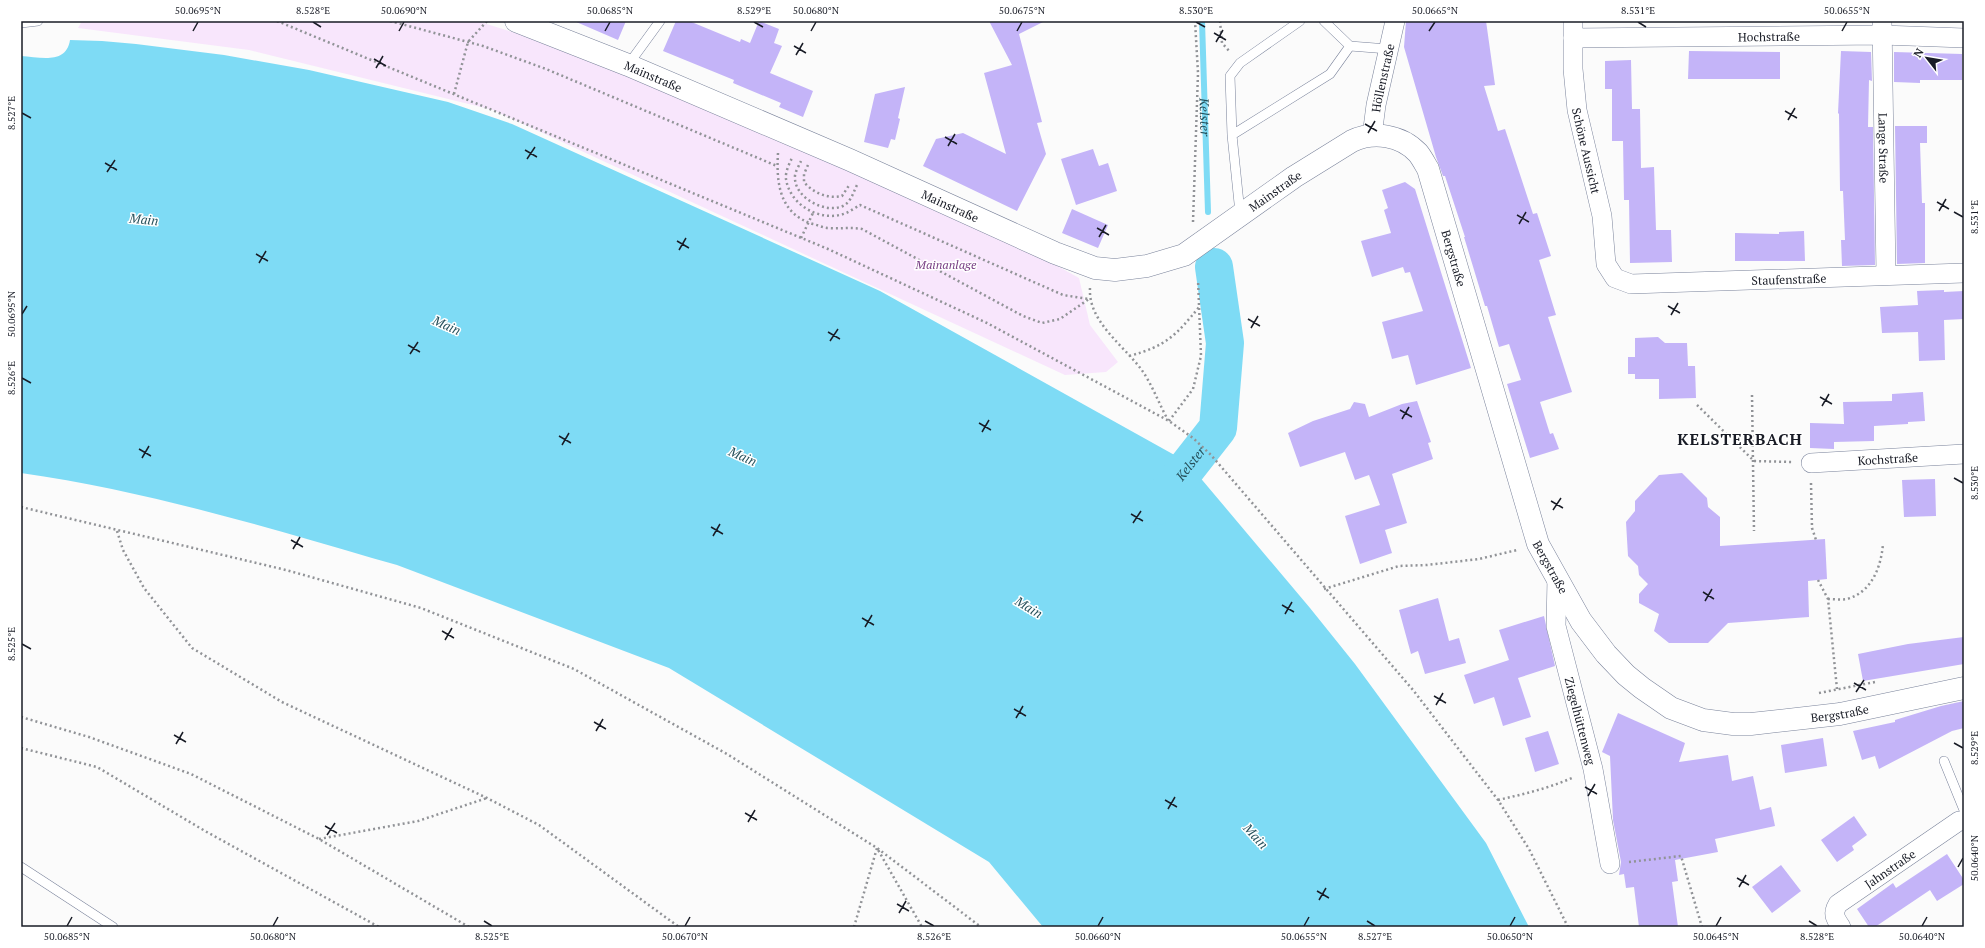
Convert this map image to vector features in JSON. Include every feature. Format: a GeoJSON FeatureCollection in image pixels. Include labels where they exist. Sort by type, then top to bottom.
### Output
{"type":"FeatureCollection","features":[{"type":"Feature","properties":{"kind":"street","name":"Mainstraße"},"geometry":{"type":"LineString","coordinates":[[516,21],[628,65],[850,160],[1055,253],[1095,268],[1115,270],[1147,266],[1184,255],[1294,177],[1352,142],[1362,137],[1372,136]]}},
{"type":"Feature","properties":{"kind":"street","name":"Höllenstraße"},"geometry":{"type":"LineString","coordinates":[[1372,136],[1388,49],[1395,21]]}},
{"type":"Feature","properties":{"kind":"street","name":"Hochstraße"},"geometry":{"type":"LineString","coordinates":[[1573,30],[1882,28],[1964,38]]}},
{"type":"Feature","properties":{"kind":"street","name":"Lange Straße"},"geometry":{"type":"LineString","coordinates":[[1882,28],[1886,274]]}},
{"type":"Feature","properties":{"kind":"street","name":"Schöne Aussicht"},"geometry":{"type":"LineString","coordinates":[[1573,30],[1577,110],[1602,216],[1606,264],[1615,278]]}},
{"type":"Feature","properties":{"kind":"street","name":"Bergstraße"},"geometry":{"type":"LineString","coordinates":[[1372,136],[1388,136],[1402,141],[1419,154],[1428,169],[1538,544],[1581,621],[1606,654],[1626,675],[1671,708],[1704,720],[1732,724],[1750,724],[1840,714],[1964,688]]}},
{"type":"Feature","properties":{"kind":"street","name":"Staufenstraße"},"geometry":{"type":"LineString","coordinates":[[1615,278],[1631,284],[1886,274],[1964,273]]}},
{"type":"Feature","properties":{"kind":"street","name":"Kochstraße"},"geometry":{"type":"LineString","coordinates":[[1811,463],[1964,454]]}},
{"type":"Feature","properties":{"kind":"street","name":"Ziegelhüttenweg"},"geometry":{"type":"LineString","coordinates":[[1557,578],[1556,626],[1593,769],[1610,864]]}},
{"type":"Feature","properties":{"kind":"street","name":"Jahnstraße"},"geometry":{"type":"LineString","coordinates":[[1841,927],[1835,918],[1834,911],[1838,904],[1959,821],[1964,821]]}},
{"type":"Feature","properties":{"kind":"lane"},"geometry":{"type":"LineString","coordinates":[[21,23],[38,21]]}},
{"type":"Feature","properties":{"kind":"lane"},"geometry":{"type":"LineString","coordinates":[[628,65],[660,21]]}},
{"type":"Feature","properties":{"kind":"lane"},"geometry":{"type":"LineString","coordinates":[[1240,215],[1232,135],[1230,76],[1240,63],[1300,21]]}},
{"type":"Feature","properties":{"kind":"lane"},"geometry":{"type":"LineString","coordinates":[[1324,21],[1350,46],[1388,49]]}},
{"type":"Feature","properties":{"kind":"lane"},"geometry":{"type":"LineString","coordinates":[[1232,135],[1330,74],[1350,46]]}},
{"type":"Feature","properties":{"kind":"lane"},"geometry":{"type":"LineString","coordinates":[[1944,761],[1964,810]]}},
{"type":"Feature","properties":{"kind":"lane"},"geometry":{"type":"LineString","coordinates":[[21,867],[113,927]]}},
{"type":"Feature","properties":{"kind":"path"},"geometry":{"type":"LineString","coordinates":[[277,21],[801,238],[987,322],[1169,421],[1193,438],[1211,456],[1324,589],[1413,690],[1498,800],[1529,849],[1568,927]]}},
{"type":"Feature","properties":{"kind":"path"},"geometry":{"type":"LineString","coordinates":[[390,21],[468,42],[546,69],[777,166]]}},
{"type":"Feature","properties":{"kind":"path"},"geometry":{"type":"LineString","coordinates":[[454,94],[468,42],[487,21]]}},
{"type":"Feature","properties":{"kind":"path"},"geometry":{"type":"LineString","coordinates":[[1193,226],[1198,73],[1195,21]]}},
{"type":"Feature","properties":{"kind":"path"},"geometry":{"type":"LineString","coordinates":[[1220,21],[1222,43],[1240,63]]}},
{"type":"Feature","properties":{"kind":"path"},"geometry":{"type":"LineString","coordinates":[[778,152],[778,184],[788,207],[797,216],[808,222],[828,228],[847,227],[862,229],[1024,316],[1042,323],[1060,319],[1089,299]]}},
{"type":"Feature","properties":{"kind":"path"},"geometry":{"type":"LineString","coordinates":[[795,152],[786,178],[791,194],[802,206],[813,213],[827,216],[846,213],[860,205],[1063,295],[1089,299]]}},
{"type":"Feature","properties":{"kind":"path"},"geometry":{"type":"LineString","coordinates":[[809,163],[804,174],[804,182],[817,192],[835,198],[842,196],[847,192],[853,177],[844,172],[850,160]]}},
{"type":"Feature","properties":{"kind":"path"},"geometry":{"type":"LineString","coordinates":[[799,166],[794,177],[797,188],[815,204],[828,208],[842,206],[850,200],[854,192]]}},
{"type":"Feature","properties":{"kind":"path"},"geometry":{"type":"LineString","coordinates":[[801,238],[813,213]]}},
{"type":"Feature","properties":{"kind":"path"},"geometry":{"type":"LineString","coordinates":[[1095,268],[1090,283],[1089,299],[1098,319],[1141,369],[1169,421]]}},
{"type":"Feature","properties":{"kind":"path"},"geometry":{"type":"LineString","coordinates":[[1169,421],[1193,389],[1201,356],[1198,280]]}},
{"type":"Feature","properties":{"kind":"path"},"geometry":{"type":"LineString","coordinates":[[1129,356],[1155,348],[1176,335],[1200,306]]}},
{"type":"Feature","properties":{"kind":"path"},"geometry":{"type":"LineString","coordinates":[[1752,395],[1754,531]]}},
{"type":"Feature","properties":{"kind":"path"},"geometry":{"type":"LineString","coordinates":[[1697,406],[1754,461],[1811,463],[1812,528],[1816,540]]}},
{"type":"Feature","properties":{"kind":"path"},"geometry":{"type":"LineString","coordinates":[[21,507],[286,570],[421,608],[574,669],[727,754],[876,848],[981,927]]}},
{"type":"Feature","properties":{"kind":"path"},"geometry":{"type":"LineString","coordinates":[[116,530],[123,550],[144,588],[192,648],[282,702],[487,798],[539,825],[679,927]]}},
{"type":"Feature","properties":{"kind":"path"},"geometry":{"type":"LineString","coordinates":[[1828,599],[1846,599],[1859,593],[1869,585],[1876,573],[1881,559],[1882,544]]}},
{"type":"Feature","properties":{"kind":"path"},"geometry":{"type":"LineString","coordinates":[[1324,589],[1399,566],[1427,565],[1478,559],[1512,551]]}},
{"type":"Feature","properties":{"kind":"path"},"geometry":{"type":"LineString","coordinates":[[1818,580],[1828,599],[1835,675]]}},
{"type":"Feature","properties":{"kind":"path"},"geometry":{"type":"LineString","coordinates":[[21,717],[89,737],[191,774],[319,839],[469,927]]}},
{"type":"Feature","properties":{"kind":"path"},"geometry":{"type":"LineString","coordinates":[[21,748],[97,767],[205,831],[379,927]]}},
{"type":"Feature","properties":{"kind":"path"},"geometry":{"type":"LineString","coordinates":[[1498,800],[1561,783]]}},
{"type":"Feature","properties":{"kind":"path"},"geometry":{"type":"LineString","coordinates":[[319,839],[418,821],[487,798]]}},
{"type":"Feature","properties":{"kind":"path"},"geometry":{"type":"LineString","coordinates":[[854,927],[876,848]]}},
{"type":"Feature","properties":{"kind":"path"},"geometry":{"type":"LineString","coordinates":[[876,848],[922,927]]}},
{"type":"Feature","properties":{"kind":"path"},"geometry":{"type":"LineString","coordinates":[[1610,864],[1681,856],[1702,927]]}},
{"type":"Feature","properties":{"kind":"green space","name":"Mainanlage"},"geometry":{"type":"Polygon","coordinates":[[[82,21],[477,21],[630,69],[977,221],[1079,278],[1090,325],[1118,362],[1106,372],[1065,375],[493,110],[249,50],[78,28],[82,21]]]}},
{"type":"Feature","properties":{"kind":"water","name":"Main"},"geometry":{"type":"Polygon","coordinates":[[[70,40],[136,44],[224,55],[309,70],[448,102],[512,124],[880,291],[1187,462],[1310,608],[1355,664],[1486,843],[1529,927],[1043,927],[989,862],[669,668],[397,565],[242,521],[154,498],[66,480],[21,473],[21,56],[51,58],[58,56],[68,48],[70,40]]]}},
{"type":"Feature","properties":{"kind":"building"},"geometry":{"type":"Polygon","coordinates":[[[574,21],[626,21],[618,40],[574,21]]]}},
{"type":"Feature","properties":{"kind":"building"},"geometry":{"type":"Polygon","coordinates":[[[676,21],[689,21],[740,42],[741,39],[750,43],[759,21],[779,29],[774,43],[782,46],[770,73],[813,91],[803,117],[779,107],[781,103],[733,83],[734,80],[663,51],[676,21]]]}},
{"type":"Feature","properties":{"kind":"building"},"geometry":{"type":"Polygon","coordinates":[[[989,21],[1045,21],[1019,34],[1042,122],[1037,123],[1046,154],[1017,211],[923,166],[936,139],[963,133],[1006,154],[984,73],[1012,65],[989,21]]]}},
{"type":"Feature","properties":{"kind":"building"},"geometry":{"type":"Polygon","coordinates":[[[1406,21],[1486,21],[1495,85],[1484,86],[1498,131],[1505,129],[1533,214],[1537,213],[1551,256],[1539,260],[1556,315],[1548,317],[1572,392],[1540,402],[1550,434],[1553,433],[1559,449],[1530,458],[1507,384],[1521,380],[1509,344],[1499,347],[1445,176],[1443,176],[1436,157],[1404,47],[1406,21]]]}},
{"type":"Feature","properties":{"kind":"building"},"geometry":{"type":"Polygon","coordinates":[[[1689,51],[1780,52],[1780,79],[1688,79],[1689,51]]]}},
{"type":"Feature","properties":{"kind":"building"},"geometry":{"type":"Polygon","coordinates":[[[1841,51],[1871,52],[1872,81],[1869,80],[1868,127],[1873,127],[1875,265],[1842,266],[1841,240],[1845,240],[1843,191],[1840,191],[1838,113],[1841,51]]]}},
{"type":"Feature","properties":{"kind":"building"},"geometry":{"type":"Polygon","coordinates":[[[1894,52],[1962,54],[1962,80],[1920,80],[1920,83],[1894,82],[1894,52]]]}},
{"type":"Feature","properties":{"kind":"building"},"geometry":{"type":"Polygon","coordinates":[[[1631,60],[1632,109],[1640,109],[1641,168],[1654,167],[1656,230],[1671,230],[1672,262],[1630,263],[1629,200],[1624,200],[1623,141],[1612,141],[1612,89],[1605,89],[1605,61],[1631,60]]]}},
{"type":"Feature","properties":{"kind":"building"},"geometry":{"type":"Polygon","coordinates":[[[905,87],[895,140],[891,139],[888,148],[864,142],[875,94],[905,87]]]}},
{"type":"Feature","properties":{"kind":"building"},"geometry":{"type":"Polygon","coordinates":[[[1895,126],[1927,126],[1927,143],[1920,143],[1922,203],[1925,203],[1925,263],[1897,264],[1895,126]]]}},
{"type":"Feature","properties":{"kind":"building"},"geometry":{"type":"Polygon","coordinates":[[[1093,149],[1099,166],[1108,163],[1117,191],[1076,205],[1061,159],[1093,149]]]}},
{"type":"Feature","properties":{"kind":"building"},"geometry":{"type":"Polygon","coordinates":[[[1405,182],[1415,189],[1471,368],[1416,385],[1408,355],[1392,359],[1382,322],[1423,311],[1410,272],[1405,273],[1403,267],[1372,277],[1361,241],[1391,233],[1384,210],[1388,208],[1382,190],[1405,182]]]}},
{"type":"Feature","properties":{"kind":"building"},"geometry":{"type":"Polygon","coordinates":[[[1072,209],[1108,225],[1098,248],[1062,233],[1072,209]]]}},
{"type":"Feature","properties":{"kind":"building"},"geometry":{"type":"Polygon","coordinates":[[[1804,231],[1805,261],[1735,261],[1735,233],[1779,234],[1779,232],[1804,231]]]}},
{"type":"Feature","properties":{"kind":"building"},"geometry":{"type":"Polygon","coordinates":[[[1944,290],[1944,292],[1964,291],[1964,319],[1944,320],[1945,360],[1919,361],[1918,332],[1882,333],[1880,307],[1918,305],[1917,291],[1944,290]]]}},
{"type":"Feature","properties":{"kind":"building"},"geometry":{"type":"Polygon","coordinates":[[[1658,337],[1665,343],[1687,343],[1688,366],[1695,366],[1696,398],[1659,399],[1659,379],[1635,379],[1635,374],[1628,374],[1628,357],[1635,357],[1635,338],[1658,337]]]}},
{"type":"Feature","properties":{"kind":"building"},"geometry":{"type":"Polygon","coordinates":[[[1923,392],[1925,421],[1908,422],[1908,424],[1874,426],[1874,441],[1834,442],[1834,449],[1810,448],[1810,423],[1844,424],[1843,402],[1892,401],[1892,394],[1923,392]]]}},
{"type":"Feature","properties":{"kind":"building"},"geometry":{"type":"Polygon","coordinates":[[[1417,401],[1431,442],[1428,443],[1433,459],[1392,474],[1407,523],[1385,530],[1392,553],[1360,564],[1345,516],[1380,505],[1369,475],[1355,480],[1345,452],[1300,467],[1288,433],[1313,421],[1350,409],[1354,402],[1365,404],[1369,417],[1402,404],[1417,401]]]}},
{"type":"Feature","properties":{"kind":"building"},"geometry":{"type":"Polygon","coordinates":[[[1682,473],[1707,498],[1708,507],[1720,517],[1720,546],[1825,539],[1827,579],[1808,581],[1809,617],[1728,623],[1708,643],[1669,643],[1654,631],[1659,614],[1639,603],[1639,594],[1648,584],[1639,575],[1638,566],[1628,556],[1626,522],[1635,511],[1635,501],[1659,475],[1682,473]]]}},
{"type":"Feature","properties":{"kind":"building"},"geometry":{"type":"Polygon","coordinates":[[[1935,479],[1936,516],[1904,517],[1902,480],[1935,479]]]}},
{"type":"Feature","properties":{"kind":"building"},"geometry":{"type":"Polygon","coordinates":[[[1438,598],[1449,641],[1459,638],[1466,663],[1425,674],[1418,651],[1411,654],[1399,610],[1438,598]]]}},
{"type":"Feature","properties":{"kind":"building"},"geometry":{"type":"Polygon","coordinates":[[[1544,616],[1555,666],[1518,678],[1531,717],[1503,726],[1494,697],[1474,704],[1464,675],[1509,660],[1499,630],[1544,616]]]}},
{"type":"Feature","properties":{"kind":"building"},"geometry":{"type":"Polygon","coordinates":[[[1964,637],[1964,664],[1863,681],[1858,654],[1908,644],[1964,637]]]}},
{"type":"Feature","properties":{"kind":"building"},"geometry":{"type":"Polygon","coordinates":[[[1964,701],[1964,728],[1952,731],[1879,769],[1875,756],[1862,760],[1853,731],[1895,722],[1895,720],[1941,706],[1964,701]]]}},
{"type":"Feature","properties":{"kind":"building"},"geometry":{"type":"Polygon","coordinates":[[[1618,713],[1685,743],[1679,762],[1728,755],[1732,781],[1753,776],[1760,810],[1771,807],[1775,826],[1715,839],[1718,852],[1675,860],[1678,881],[1672,882],[1678,927],[1639,927],[1634,887],[1626,888],[1624,874],[1619,875],[1621,862],[1613,820],[1610,756],[1602,752],[1618,713]]]}},
{"type":"Feature","properties":{"kind":"building"},"geometry":{"type":"Polygon","coordinates":[[[1548,731],[1559,764],[1535,772],[1525,738],[1548,731]]]}},
{"type":"Feature","properties":{"kind":"building"},"geometry":{"type":"Polygon","coordinates":[[[1823,738],[1827,766],[1785,773],[1781,745],[1823,738]]]}},
{"type":"Feature","properties":{"kind":"building"},"geometry":{"type":"Polygon","coordinates":[[[1854,816],[1867,835],[1852,846],[1854,850],[1837,862],[1821,840],[1854,816]]]}},
{"type":"Feature","properties":{"kind":"building"},"geometry":{"type":"Polygon","coordinates":[[[1947,854],[1964,880],[1964,884],[1937,901],[1930,890],[1875,927],[1869,927],[1857,909],[1893,883],[1896,888],[1947,854]]]}},
{"type":"Feature","properties":{"kind":"building"},"geometry":{"type":"Polygon","coordinates":[[[1781,865],[1801,891],[1772,913],[1752,887],[1781,865]]]}},
{"type":"Feature","properties":{"kind":"waterway","name":"Kelster"},"geometry":{"type":"LineString","coordinates":[[1202,21],[1208,212]]}},
{"type":"Feature","properties":{"kind":"waterway","name":"Kelster"},"geometry":{"type":"LineString","coordinates":[[1157,506],[1218,428],[1225,343],[1214,267]]}},
{"type":"Feature","properties":{"kind":"district","name":"KELSTERBACH"},"geometry":{"type":"Point","coordinates":[1740,439]}}]}
